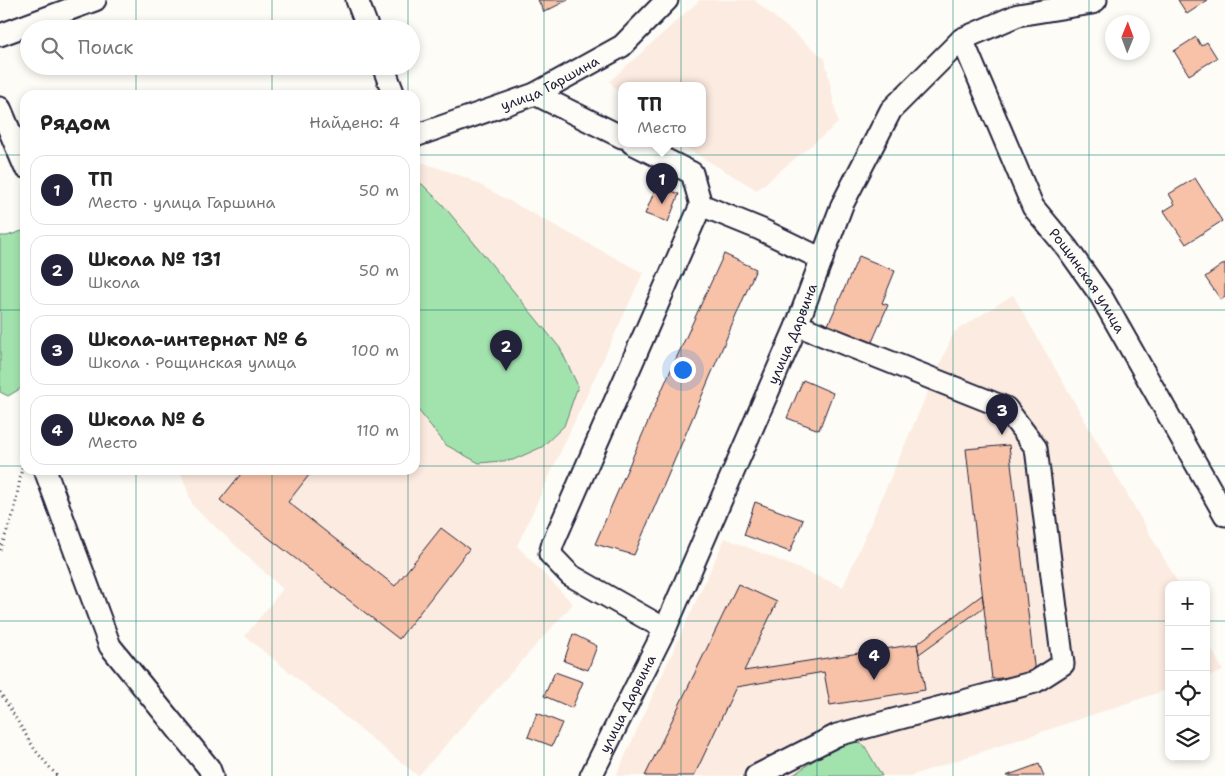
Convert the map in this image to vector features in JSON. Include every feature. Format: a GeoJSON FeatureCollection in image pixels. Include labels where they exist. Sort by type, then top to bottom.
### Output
{"type":"FeatureCollection","features":[{"type":"Feature","properties":{"kind":"street"},"geometry":{"type":"LineString","coordinates":[[41,20],[95,0]]}},
{"type":"Feature","properties":{"kind":"street"},"geometry":{"type":"LineString","coordinates":[[357,0],[365,20]]}},
{"type":"Feature","properties":{"kind":"street","name":"улица Гаршина"},"geometry":{"type":"LineString","coordinates":[[420,134],[535,94],[622,46],[667,0]]}},
{"type":"Feature","properties":{"kind":"street","name":"улица Дарвина"},"geometry":{"type":"LineString","coordinates":[[591,776],[665,629],[797,325],[842,205],[891,110],[962,39],[1018,15],[1092,3],[1096,0]]}},
{"type":"Feature","properties":{"kind":"street"},"geometry":{"type":"LineString","coordinates":[[0,35],[20,28]]}},
{"type":"Feature","properties":{"kind":"street","name":"Рощинская улица"},"geometry":{"type":"LineString","coordinates":[[962,39],[1033,207],[1067,248],[1102,296],[1225,515]]}},
{"type":"Feature","properties":{"kind":"street"},"geometry":{"type":"LineString","coordinates":[[386,75],[392,90]]}},
{"type":"Feature","properties":{"kind":"street"},"geometry":{"type":"LineString","coordinates":[[535,94],[618,135]]}},
{"type":"Feature","properties":{"kind":"street"},"geometry":{"type":"LineString","coordinates":[[0,108],[20,155]]}},
{"type":"Feature","properties":{"kind":"street"},"geometry":{"type":"LineString","coordinates":[[640,147],[692,174],[701,205],[553,543],[550,554],[570,575],[665,629]]}},
{"type":"Feature","properties":{"kind":"street"},"geometry":{"type":"LineString","coordinates":[[701,205],[760,229],[822,259]]}},
{"type":"Feature","properties":{"kind":"street"},"geometry":{"type":"LineString","coordinates":[[756,776],[837,735],[1035,682],[1063,664],[1036,448],[1006,408],[797,325]]}},
{"type":"Feature","properties":{"kind":"street"},"geometry":{"type":"LineString","coordinates":[[47,475],[110,646],[209,768],[212,776]]}},
{"type":"Feature","properties":{"kind":"path"},"geometry":{"type":"LineString","coordinates":[[0,550],[14,512],[21,475]]}},
{"type":"Feature","properties":{"kind":"path"},"geometry":{"type":"LineString","coordinates":[[0,692],[35,750],[57,776]]}},
{"type":"Feature","properties":{"kind":"shaded area"},"geometry":{"type":"Polygon","coordinates":[[[700,0],[754,0],[825,59],[838,123],[757,190],[685,147],[706,147],[706,82],[618,82],[618,92],[610,81],[700,0]]]}},
{"type":"Feature","properties":{"kind":"shaded area"},"geometry":{"type":"Polygon","coordinates":[[[420,162],[467,178],[643,273],[517,546],[573,604],[418,776],[245,636],[283,589],[193,506],[182,475],[420,475],[420,162]]]}},
{"type":"Feature","properties":{"kind":"shaded area"},"geometry":{"type":"Polygon","coordinates":[[[1013,295],[1177,581],[1165,581],[1165,690],[910,776],[616,776],[725,538],[843,587],[954,332],[1013,295]]]}},
{"type":"Feature","properties":{"kind":"shaded area"},"geometry":{"type":"Polygon","coordinates":[[[1210,646],[1223,671],[1210,676],[1210,646]]]}},
{"type":"Feature","properties":{"kind":"green space"},"geometry":{"type":"Polygon","coordinates":[[[420,184],[443,205],[560,348],[578,386],[564,426],[542,447],[513,460],[479,463],[446,445],[420,412],[420,184]]]}},
{"type":"Feature","properties":{"kind":"green space"},"geometry":{"type":"Polygon","coordinates":[[[20,232],[20,389],[8,396],[0,392],[0,236],[20,232]]]}},
{"type":"Feature","properties":{"kind":"green space"},"geometry":{"type":"Polygon","coordinates":[[[851,740],[864,745],[882,776],[792,776],[828,750],[851,740]]]}},
{"type":"Feature","properties":{"kind":"building"},"geometry":{"type":"Polygon","coordinates":[[[538,0],[568,0],[544,12],[538,0]]]}},
{"type":"Feature","properties":{"kind":"building"},"geometry":{"type":"Polygon","coordinates":[[[1178,0],[1208,0],[1187,14],[1178,0]]]}},
{"type":"Feature","properties":{"kind":"building"},"geometry":{"type":"Polygon","coordinates":[[[1196,37],[1201,46],[1207,42],[1217,58],[1189,75],[1174,51],[1196,37]]]}},
{"type":"Feature","properties":{"kind":"building"},"geometry":{"type":"Polygon","coordinates":[[[1195,178],[1222,221],[1186,244],[1164,211],[1175,204],[1169,194],[1195,178]]]}},
{"type":"Feature","properties":{"kind":"building"},"geometry":{"type":"Polygon","coordinates":[[[657,185],[679,194],[668,222],[645,214],[657,185]]]}},
{"type":"Feature","properties":{"kind":"building"},"geometry":{"type":"Polygon","coordinates":[[[724,254],[756,269],[634,555],[595,544],[660,394],[724,254]]]}},
{"type":"Feature","properties":{"kind":"building"},"geometry":{"type":"Polygon","coordinates":[[[859,256],[895,271],[882,303],[888,305],[872,342],[828,325],[859,256]]]}},
{"type":"Feature","properties":{"kind":"building"},"geometry":{"type":"Polygon","coordinates":[[[1225,263],[1225,297],[1221,300],[1205,277],[1225,263]]]}},
{"type":"Feature","properties":{"kind":"building"},"geometry":{"type":"Polygon","coordinates":[[[803,380],[833,393],[819,430],[787,418],[803,380]]]}},
{"type":"Feature","properties":{"kind":"building"},"geometry":{"type":"Polygon","coordinates":[[[1009,445],[1035,674],[992,679],[966,449],[1009,445]]]}},
{"type":"Feature","properties":{"kind":"building"},"geometry":{"type":"Polygon","coordinates":[[[240,475],[309,475],[288,502],[395,586],[441,528],[469,549],[399,639],[220,500],[240,475]]]}},
{"type":"Feature","properties":{"kind":"building"},"geometry":{"type":"Polygon","coordinates":[[[755,502],[803,520],[790,552],[744,535],[755,502]]]}},
{"type":"Feature","properties":{"kind":"building"},"geometry":{"type":"Polygon","coordinates":[[[738,584],[777,602],[744,671],[917,644],[925,690],[830,705],[824,672],[736,687],[694,776],[645,776],[738,584]]]}},
{"type":"Feature","properties":{"kind":"building"},"geometry":{"type":"Polygon","coordinates":[[[982,595],[984,607],[919,654],[917,644],[982,595]]]}},
{"type":"Feature","properties":{"kind":"building"},"geometry":{"type":"Polygon","coordinates":[[[573,634],[597,646],[588,670],[564,661],[573,634]]]}},
{"type":"Feature","properties":{"kind":"building"},"geometry":{"type":"Polygon","coordinates":[[[555,672],[583,682],[572,708],[544,696],[555,672]]]}},
{"type":"Feature","properties":{"kind":"building"},"geometry":{"type":"Polygon","coordinates":[[[537,713],[562,723],[552,746],[528,737],[537,713]]]}},
{"type":"Feature","properties":{"kind":"building"},"geometry":{"type":"Polygon","coordinates":[[[1039,764],[1044,776],[1006,776],[1039,764]]]}},
{"type":"Feature","properties":{"kind":"place","name":"ТП"},"geometry":{"type":"Point","coordinates":[662,204]}},
{"type":"Feature","properties":{"kind":"place","name":"Школа № 131"},"geometry":{"type":"Point","coordinates":[506,371]}},
{"type":"Feature","properties":{"kind":"place","name":"Школа-интернат № 6"},"geometry":{"type":"Point","coordinates":[1002,435]}},
{"type":"Feature","properties":{"kind":"place","name":"Школа № 6"},"geometry":{"type":"Point","coordinates":[874,680]}}]}
